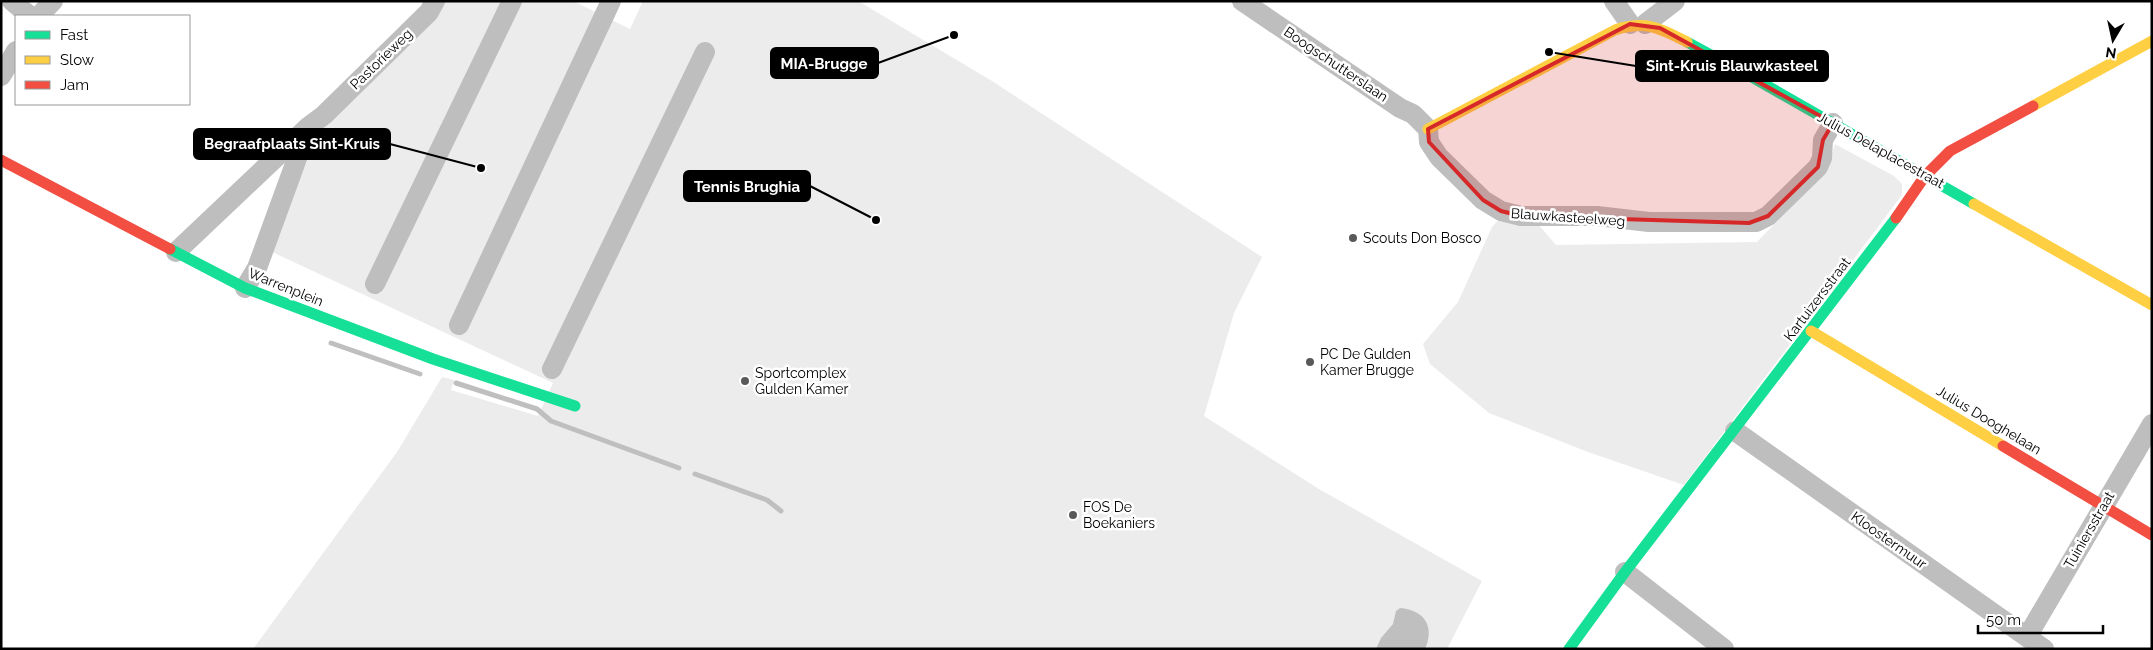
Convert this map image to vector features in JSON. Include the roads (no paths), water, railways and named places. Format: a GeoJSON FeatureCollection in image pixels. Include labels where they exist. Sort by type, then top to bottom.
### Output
{"type":"FeatureCollection","features":[{"type":"Feature","properties":{"kind":"street"},"geometry":{"type":"LineString","coordinates":[[12,1],[29,15]]}},
{"type":"Feature","properties":{"kind":"street"},"geometry":{"type":"LineString","coordinates":[[40,15],[53,1]]}},
{"type":"Feature","properties":{"kind":"street","name":"Pastorieweg"},"geometry":{"type":"LineString","coordinates":[[176,252],[308,127],[324,115],[429,12],[435,1]]}},
{"type":"Feature","properties":{"kind":"street"},"geometry":{"type":"LineString","coordinates":[[375,284],[512,1]]}},
{"type":"Feature","properties":{"kind":"street"},"geometry":{"type":"LineString","coordinates":[[459,325],[611,1]]}},
{"type":"Feature","properties":{"kind":"street","name":"Boogschutterslaan"},"geometry":{"type":"LineString","coordinates":[[1242,1],[1400,108],[1413,114],[1428,128]]}},
{"type":"Feature","properties":{"kind":"street"},"geometry":{"type":"LineString","coordinates":[[1614,1],[1638,24]]}},
{"type":"Feature","properties":{"kind":"street"},"geometry":{"type":"LineString","coordinates":[[1428,128],[1608,33],[1638,24],[1675,1]]}},
{"type":"Feature","properties":{"kind":"street","name":"Julius Delaplacestraat"},"geometry":{"type":"LineString","coordinates":[[1638,24],[1660,28],[1674,34],[2152,305]]}},
{"type":"Feature","properties":{"kind":"street","name":"Kartuizersstraat"},"geometry":{"type":"LineString","coordinates":[[1569,649],[1625,572],[1905,207],[1925,176],[1950,151],[2152,41]]}},
{"type":"Feature","properties":{"kind":"street"},"geometry":{"type":"LineString","coordinates":[[552,369],[705,52]]}},
{"type":"Feature","properties":{"kind":"street"},"geometry":{"type":"LineString","coordinates":[[1,76],[15,54]]}},
{"type":"Feature","properties":{"kind":"street","name":"Blauwkasteelweg"},"geometry":{"type":"LineString","coordinates":[[1428,128],[1429,142],[1439,157],[1483,200],[1501,211],[1521,216],[1597,216],[1642,222],[1748,223],[1768,216],[1818,167],[1822,158],[1823,140],[1833,123]]}},
{"type":"Feature","properties":{"kind":"street"},"geometry":{"type":"LineString","coordinates":[[245,288],[257,268],[308,127]]}},
{"type":"Feature","properties":{"kind":"street","name":"Warrenplein"},"geometry":{"type":"LineString","coordinates":[[1,160],[245,288],[439,361],[575,406]]}},
{"type":"Feature","properties":{"kind":"street","name":"Julius Dooghelaan"},"geometry":{"type":"LineString","coordinates":[[1811,331],[2152,535]]}},
{"type":"Feature","properties":{"kind":"street","name":"Tuiniersstraat"},"geometry":{"type":"LineString","coordinates":[[2027,637],[2152,424]]}},
{"type":"Feature","properties":{"kind":"street","name":"Kloostermuur"},"geometry":{"type":"LineString","coordinates":[[1735,430],[2044,649]]}},
{"type":"Feature","properties":{"kind":"street"},"geometry":{"type":"LineString","coordinates":[[1625,572],[1724,649]]}},
{"type":"Feature","properties":{"kind":"waterway"},"geometry":{"type":"LineString","coordinates":[[331,343],[420,374]]}},
{"type":"Feature","properties":{"kind":"waterway"},"geometry":{"type":"LineString","coordinates":[[456,383],[537,409],[551,421],[679,468]]}},
{"type":"Feature","properties":{"kind":"waterway"},"geometry":{"type":"LineString","coordinates":[[695,474],[767,500],[781,511]]}},
{"type":"Feature","properties":{"kind":"place","name":"MIA-Brugge"},"geometry":{"type":"Point","coordinates":[954,35]}},
{"type":"Feature","properties":{"kind":"place","name":"Sint-Kruis Blauwkasteel"},"geometry":{"type":"Point","coordinates":[1549,52]}},
{"type":"Feature","properties":{"kind":"place","name":"Begraafplaats Sint-Kruis"},"geometry":{"type":"Point","coordinates":[481,168]}},
{"type":"Feature","properties":{"kind":"place","name":"Tennis Brughia"},"geometry":{"type":"Point","coordinates":[876,220]}},
{"type":"Feature","properties":{"kind":"place","name":"Scouts Don Bosco"},"geometry":{"type":"Point","coordinates":[1353,238]}},
{"type":"Feature","properties":{"kind":"place","name":"PC De Gulden Kamer Brugge"},"geometry":{"type":"Point","coordinates":[1310,362]}},
{"type":"Feature","properties":{"kind":"place","name":"Sportcomplex Gulden Kamer"},"geometry":{"type":"Point","coordinates":[745,381]}},
{"type":"Feature","properties":{"kind":"place","name":"FOS De Boekaniers"},"geometry":{"type":"Point","coordinates":[1073,515]}}]}
